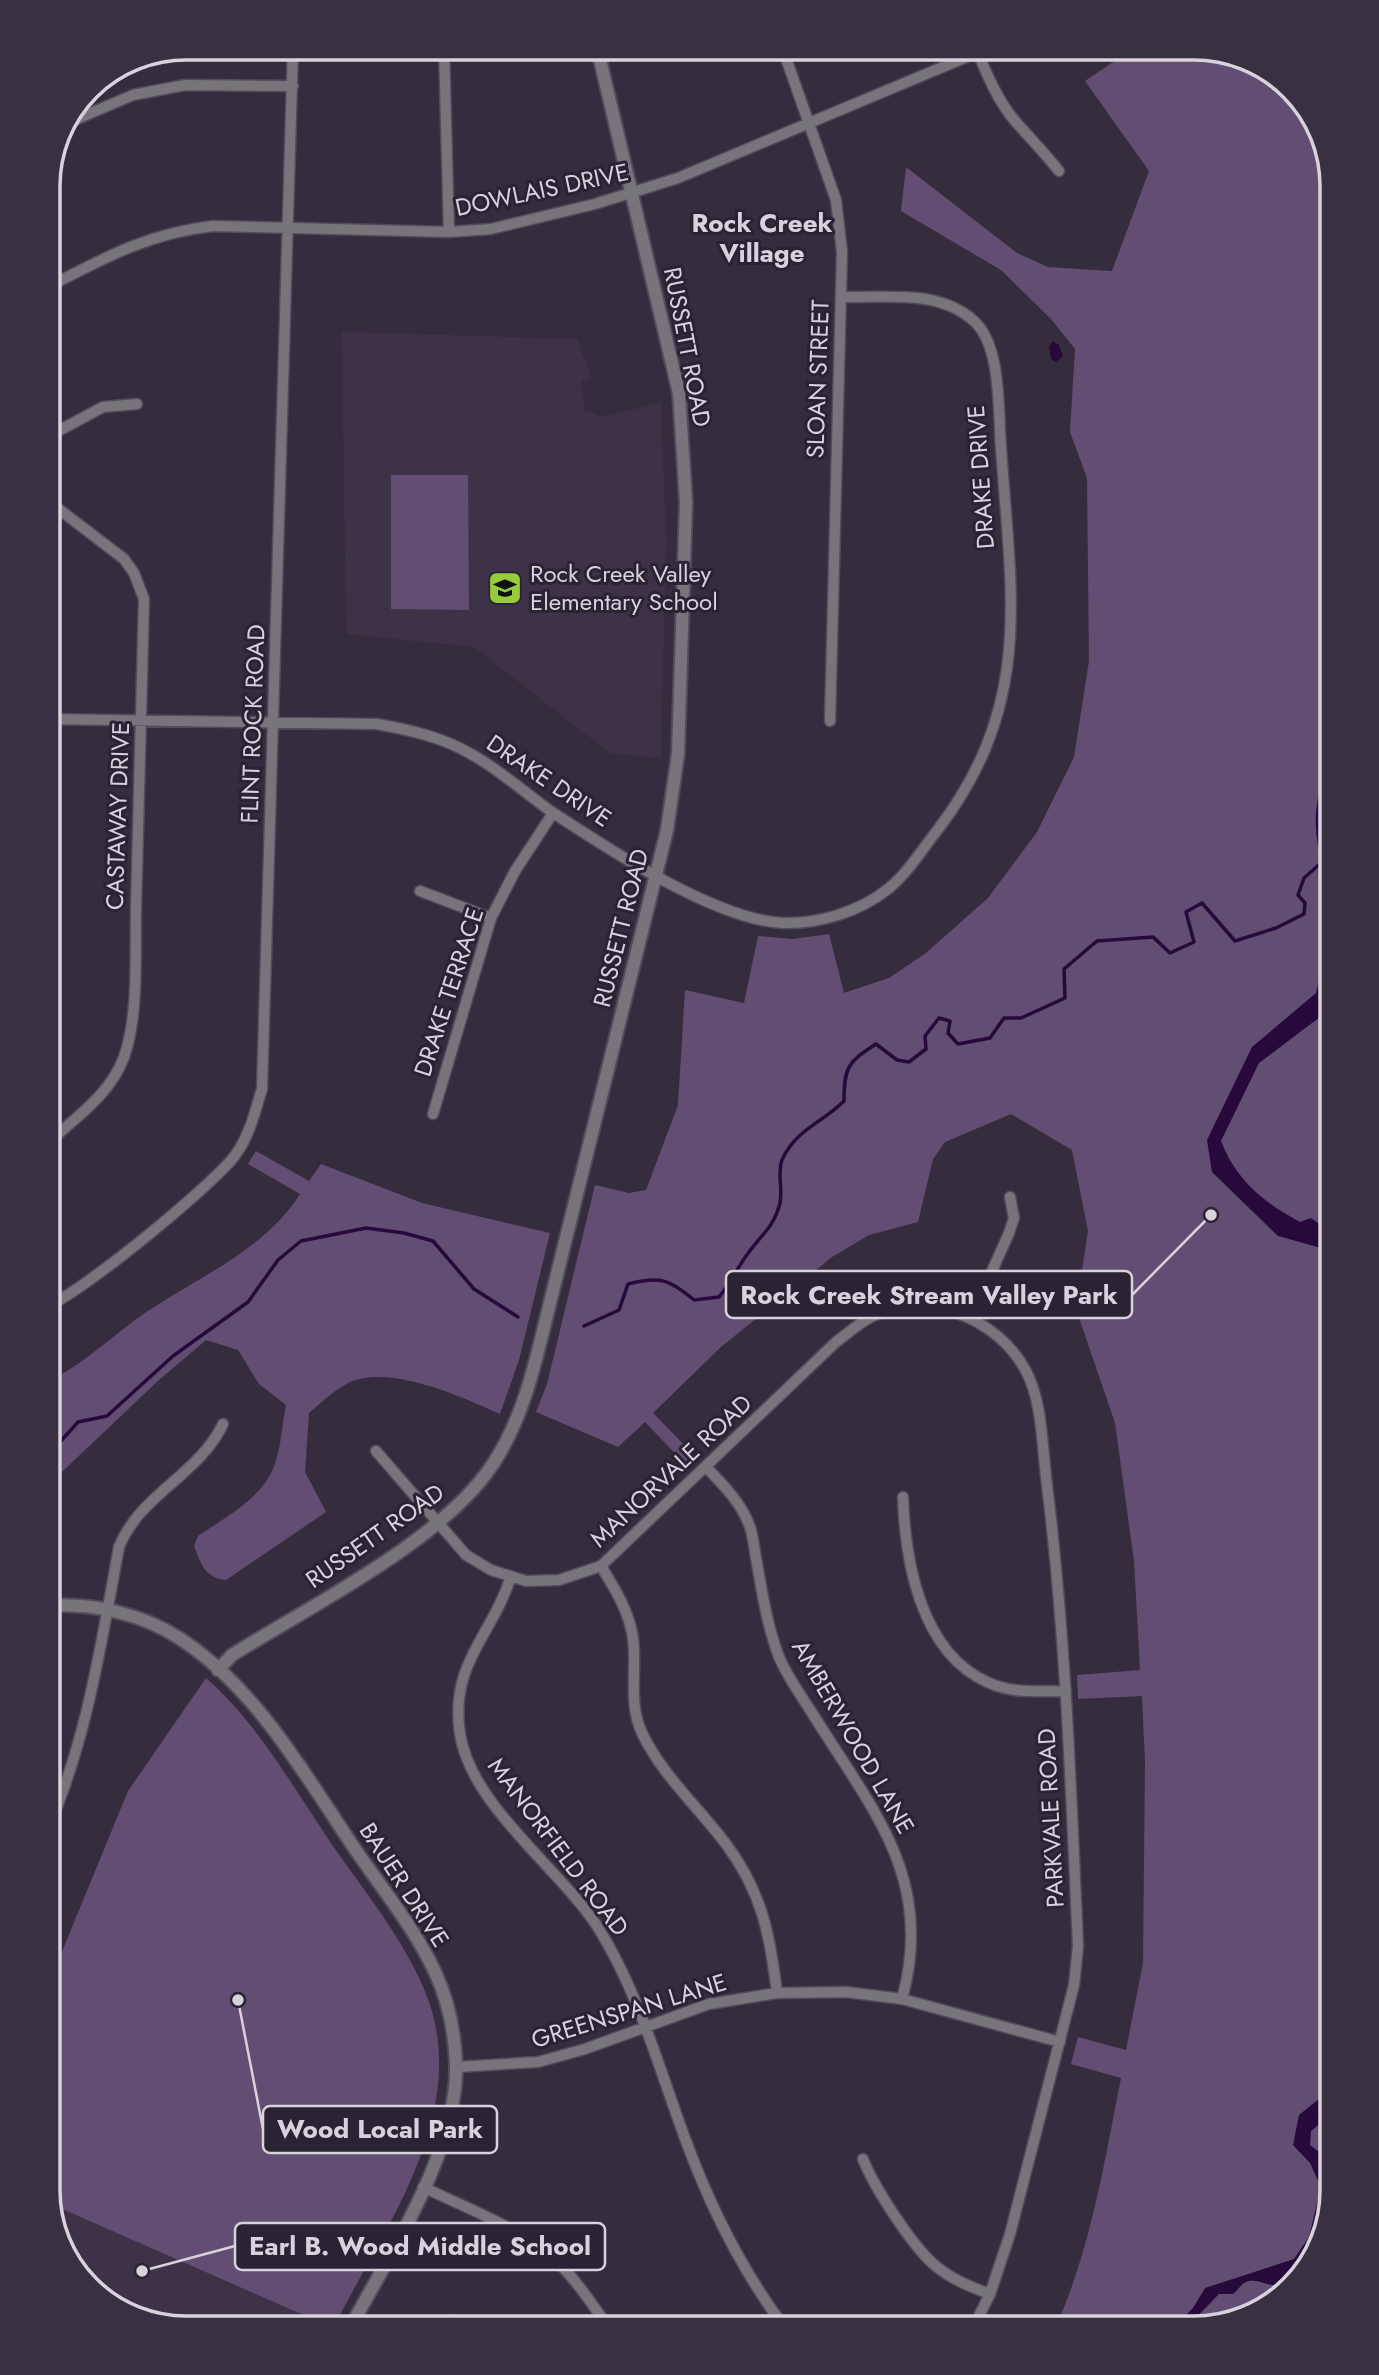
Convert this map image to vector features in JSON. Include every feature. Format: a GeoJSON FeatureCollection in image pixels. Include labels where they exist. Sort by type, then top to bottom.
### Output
{"type":"FeatureCollection","features":[{"type":"Feature","properties":{"kind":"street","name":"FLINT ROCK ROAD"},"geometry":{"type":"LineString","coordinates":[[60,1299],[78,1289],[220,1174],[248,1135],[262,1089],[293,60]]}},
{"type":"Feature","properties":{"kind":"street"},"geometry":{"type":"LineString","coordinates":[[444,60],[449,232]]}},
{"type":"Feature","properties":{"kind":"street","name":"RUSSETT ROAD"},"geometry":{"type":"LineString","coordinates":[[218,1670],[232,1655],[440,1522],[468,1496],[494,1463],[514,1426],[531,1379],[656,875],[671,810],[678,754],[685,444],[679,393],[600,60]]}},
{"type":"Feature","properties":{"kind":"street","name":"SLOAN STREET"},"geometry":{"type":"LineString","coordinates":[[787,60],[836,200],[842,252],[830,721]]}},
{"type":"Feature","properties":{"kind":"street","name":"DOWLAIS DRIVE"},"geometry":{"type":"LineString","coordinates":[[60,280],[117,251],[176,230],[213,226],[449,232],[491,229],[632,194],[810,124],[956,60]]}},
{"type":"Feature","properties":{"kind":"street"},"geometry":{"type":"LineString","coordinates":[[985,60],[992,83],[1015,121],[1039,144],[1059,172]]}},
{"type":"Feature","properties":{"kind":"street"},"geometry":{"type":"LineString","coordinates":[[80,117],[133,95],[185,85],[293,86]]}},
{"type":"Feature","properties":{"kind":"street","name":"DRAKE DRIVE"},"geometry":{"type":"LineString","coordinates":[[60,719],[377,724],[433,737],[472,754],[554,813],[656,875],[750,917],[781,923],[808,922],[846,913],[888,888],[915,858],[972,779],[999,715],[1009,666],[1012,615],[997,393],[989,343],[977,324],[953,305],[935,299],[842,297]]}},
{"type":"Feature","properties":{"kind":"street"},"geometry":{"type":"LineString","coordinates":[[60,430],[103,407],[137,404]]}},
{"type":"Feature","properties":{"kind":"street","name":"CASTAWAY DRIVE"},"geometry":{"type":"LineString","coordinates":[[60,510],[124,559],[134,573],[144,599],[134,976],[129,1039],[116,1074],[103,1092],[78,1119],[60,1133]]}},
{"type":"Feature","properties":{"kind":"street","name":"DRAKE TERRACE"},"geometry":{"type":"LineString","coordinates":[[433,1114],[491,918],[515,871],[554,813]]}},
{"type":"Feature","properties":{"kind":"street"},"geometry":{"type":"LineString","coordinates":[[420,891],[491,918]]}},
{"type":"Feature","properties":{"kind":"street"},"geometry":{"type":"LineString","coordinates":[[971,1318],[1014,1218],[1010,1197]]}},
{"type":"Feature","properties":{"kind":"street","name":"MANORVALE ROAD"},"geometry":{"type":"LineString","coordinates":[[376,1451],[467,1555],[491,1570],[526,1581],[559,1580],[601,1566],[836,1342],[870,1318],[888,1311],[923,1307],[945,1309],[971,1318]]}},
{"type":"Feature","properties":{"kind":"street","name":"PARKVALE ROAD"},"geometry":{"type":"LineString","coordinates":[[971,1318],[997,1335],[1013,1351],[1035,1392],[1057,1568],[1066,1692],[1078,1947],[1074,1984],[1010,2234],[990,2294],[979,2316]]}},
{"type":"Feature","properties":{"kind":"street"},"geometry":{"type":"LineString","coordinates":[[60,1801],[80,1744],[119,1546],[127,1526],[152,1499],[202,1458],[223,1424]]}},
{"type":"Feature","properties":{"kind":"street","name":"AMBERWOOD LANE"},"geometry":{"type":"LineString","coordinates":[[706,1467],[733,1495],[749,1523],[767,1615],[779,1657],[882,1824],[901,1863],[910,1897],[913,1930],[909,1972],[902,1999]]}},
{"type":"Feature","properties":{"kind":"street"},"geometry":{"type":"LineString","coordinates":[[904,1497],[904,1532],[912,1570],[940,1643],[953,1658],[987,1682],[1005,1688],[1066,1692]]}},
{"type":"Feature","properties":{"kind":"street"},"geometry":{"type":"LineString","coordinates":[[601,1566],[630,1623],[635,1700],[641,1731],[658,1762],[726,1845],[749,1880],[769,1934],[778,1993]]}},
{"type":"Feature","properties":{"kind":"street","name":"MANORFIELD ROAD"},"geometry":{"type":"LineString","coordinates":[[511,1576],[478,1639],[462,1683],[460,1733],[466,1759],[483,1791],[572,1893],[597,1926],[626,1978],[710,2200],[748,2271],[777,2316]]}},
{"type":"Feature","properties":{"kind":"street","name":"BAUER DRIVE"},"geometry":{"type":"LineString","coordinates":[[60,1605],[107,1609],[165,1629],[218,1670],[255,1705],[414,1934],[435,1973],[452,2029],[456,2067],[447,2129],[423,2186],[357,2315]]}},
{"type":"Feature","properties":{"kind":"street","name":"GREENSPAN LANE"},"geometry":{"type":"LineString","coordinates":[[456,2067],[538,2062],[709,2004],[778,1993],[846,1992],[902,1999],[1060,2042]]}},
{"type":"Feature","properties":{"kind":"street"},"geometry":{"type":"LineString","coordinates":[[863,2159],[874,2188],[934,2265],[960,2283],[990,2294]]}},
{"type":"Feature","properties":{"kind":"street"},"geometry":{"type":"LineString","coordinates":[[423,2186],[510,2229],[551,2257],[576,2282],[600,2315]]}},
{"type":"Feature","properties":{"kind":"shaded area"},"geometry":{"type":"Polygon","coordinates":[[[1116,60],[1202,60],[1234,66],[1249,72],[1277,91],[1298,115],[1315,153],[1320,186],[1320,2190],[1310,2238],[1283,2279],[1249,2303],[1226,2311],[1194,2316],[1060,2316],[1087,2237],[1121,2078],[1071,2064],[1078,2037],[1126,2050],[1143,1963],[1145,1762],[1142,1696],[1078,1699],[1077,1675],[1140,1670],[1134,1561],[1115,1423],[1076,1309],[1088,1231],[1072,1150],[1011,1114],[945,1142],[933,1159],[918,1222],[869,1235],[832,1257],[721,1347],[653,1413],[695,1456],[686,1465],[645,1422],[618,1447],[536,1412],[547,1384],[595,1185],[629,1193],[646,1190],[678,1105],[685,990],[744,1003],[758,936],[793,939],[829,934],[844,993],[889,978],[926,953],[988,898],[1037,832],[1074,757],[1089,661],[1087,478],[1070,432],[1075,349],[1051,319],[1001,270],[901,211],[906,167],[1017,253],[1048,267],[1112,271],[1149,171],[1085,81],[1116,60]]]}},
{"type":"Feature","properties":{"kind":"shaded area","name":"Rock Creek Valley Elementary School"},"geometry":{"type":"Polygon","coordinates":[[[342,332],[577,339],[592,379],[582,381],[584,410],[604,417],[661,402],[666,542],[661,758],[610,753],[474,647],[346,634],[342,332]]]}},
{"type":"Feature","properties":{"kind":"shaded area"},"geometry":{"type":"Polygon","coordinates":[[[1053,341],[1059,345],[1063,356],[1056,362],[1051,359],[1049,347],[1053,341]]]}},
{"type":"Feature","properties":{"kind":"shaded area"},"geometry":{"type":"Polygon","coordinates":[[[391,475],[468,475],[469,610],[391,609],[391,475]]]}},
{"type":"Feature","properties":{"kind":"shaded area"},"geometry":{"type":"Polygon","coordinates":[[[1320,976],[1320,1017],[1259,1063],[1221,1141],[1243,1179],[1263,1198],[1300,1222],[1311,1218],[1320,1224],[1320,1248],[1278,1236],[1212,1172],[1207,1140],[1252,1047],[1316,993],[1320,976]]]}},
{"type":"Feature","properties":{"kind":"shaded area"},"geometry":{"type":"Polygon","coordinates":[[[256,1151],[309,1181],[321,1164],[422,1203],[550,1233],[519,1360],[500,1414],[446,1391],[404,1380],[364,1378],[343,1386],[309,1413],[305,1472],[326,1512],[226,1580],[208,1573],[194,1546],[198,1536],[244,1504],[267,1480],[278,1454],[286,1405],[259,1384],[238,1350],[206,1340],[159,1380],[60,1474],[60,1375],[135,1320],[246,1250],[284,1215],[300,1194],[248,1164],[256,1151]]]}},
{"type":"Feature","properties":{"kind":"shaded area"},"geometry":{"type":"Polygon","coordinates":[[[206,1678],[259,1736],[394,1933],[424,1989],[437,2034],[439,2078],[431,2122],[417,2165],[398,2207],[340,2315],[304,2315],[61,2209],[60,1956],[128,1791],[206,1678]]]}},
{"type":"Feature","properties":{"kind":"shaded area"},"geometry":{"type":"Polygon","coordinates":[[[1320,2098],[1320,2124],[1311,2131],[1310,2145],[1320,2153],[1320,2185],[1310,2163],[1293,2145],[1299,2115],[1320,2098]]]}},
{"type":"Feature","properties":{"kind":"shaded area"},"geometry":{"type":"Polygon","coordinates":[[[1320,2192],[1310,2238],[1283,2279],[1276,2285],[1249,2281],[1233,2294],[1219,2294],[1198,2315],[1185,2316],[1205,2288],[1294,2259],[1309,2237],[1320,2192]]]}},
{"type":"Feature","properties":{"kind":"shaded area"},"geometry":{"type":"Polygon","coordinates":[[[61,2208],[304,2315],[177,2315],[145,2309],[130,2303],[102,2284],[81,2260],[66,2230],[61,2208]]]}},
{"type":"Feature","properties":{"kind":"waterway"},"geometry":{"type":"LineString","coordinates":[[584,1326],[619,1310],[628,1284],[648,1280],[664,1281],[694,1300],[719,1297],[774,1218],[781,1198],[782,1160],[788,1150],[794,1141],[844,1101],[845,1080],[850,1066],[876,1044],[897,1060],[909,1062],[926,1049],[925,1036],[939,1018],[950,1021],[948,1033],[958,1044],[990,1038],[1004,1018],[1021,1018],[1065,998],[1064,969],[1097,941],[1153,937],[1170,953],[1194,942],[1186,912],[1202,903],[1235,941],[1276,928],[1304,914],[1305,903],[1298,895],[1304,878],[1320,864]]}},
{"type":"Feature","properties":{"kind":"waterway"},"geometry":{"type":"LineString","coordinates":[[60,1442],[78,1422],[107,1416],[173,1356],[248,1302],[278,1260],[301,1241],[366,1228],[404,1233],[433,1241],[474,1289],[518,1317]]}},
{"type":"Feature","properties":{"kind":"place","name":"Rock Creek Valley Elementary School"},"geometry":{"type":"Point","coordinates":[505,588]}},
{"type":"Feature","properties":{"kind":"place","name":"Rock Creek Stream Valley Park"},"geometry":{"type":"Point","coordinates":[1211,1215]}},
{"type":"Feature","properties":{"kind":"place","name":"Wood Local Park"},"geometry":{"type":"Point","coordinates":[238,2000]}},
{"type":"Feature","properties":{"kind":"place","name":"Earl B. Wood Middle School"},"geometry":{"type":"Point","coordinates":[142,2271]}},
{"type":"Feature","properties":{"kind":"district","name":"Rock Creek Village"},"geometry":{"type":"Point","coordinates":[762,238]}}]}
